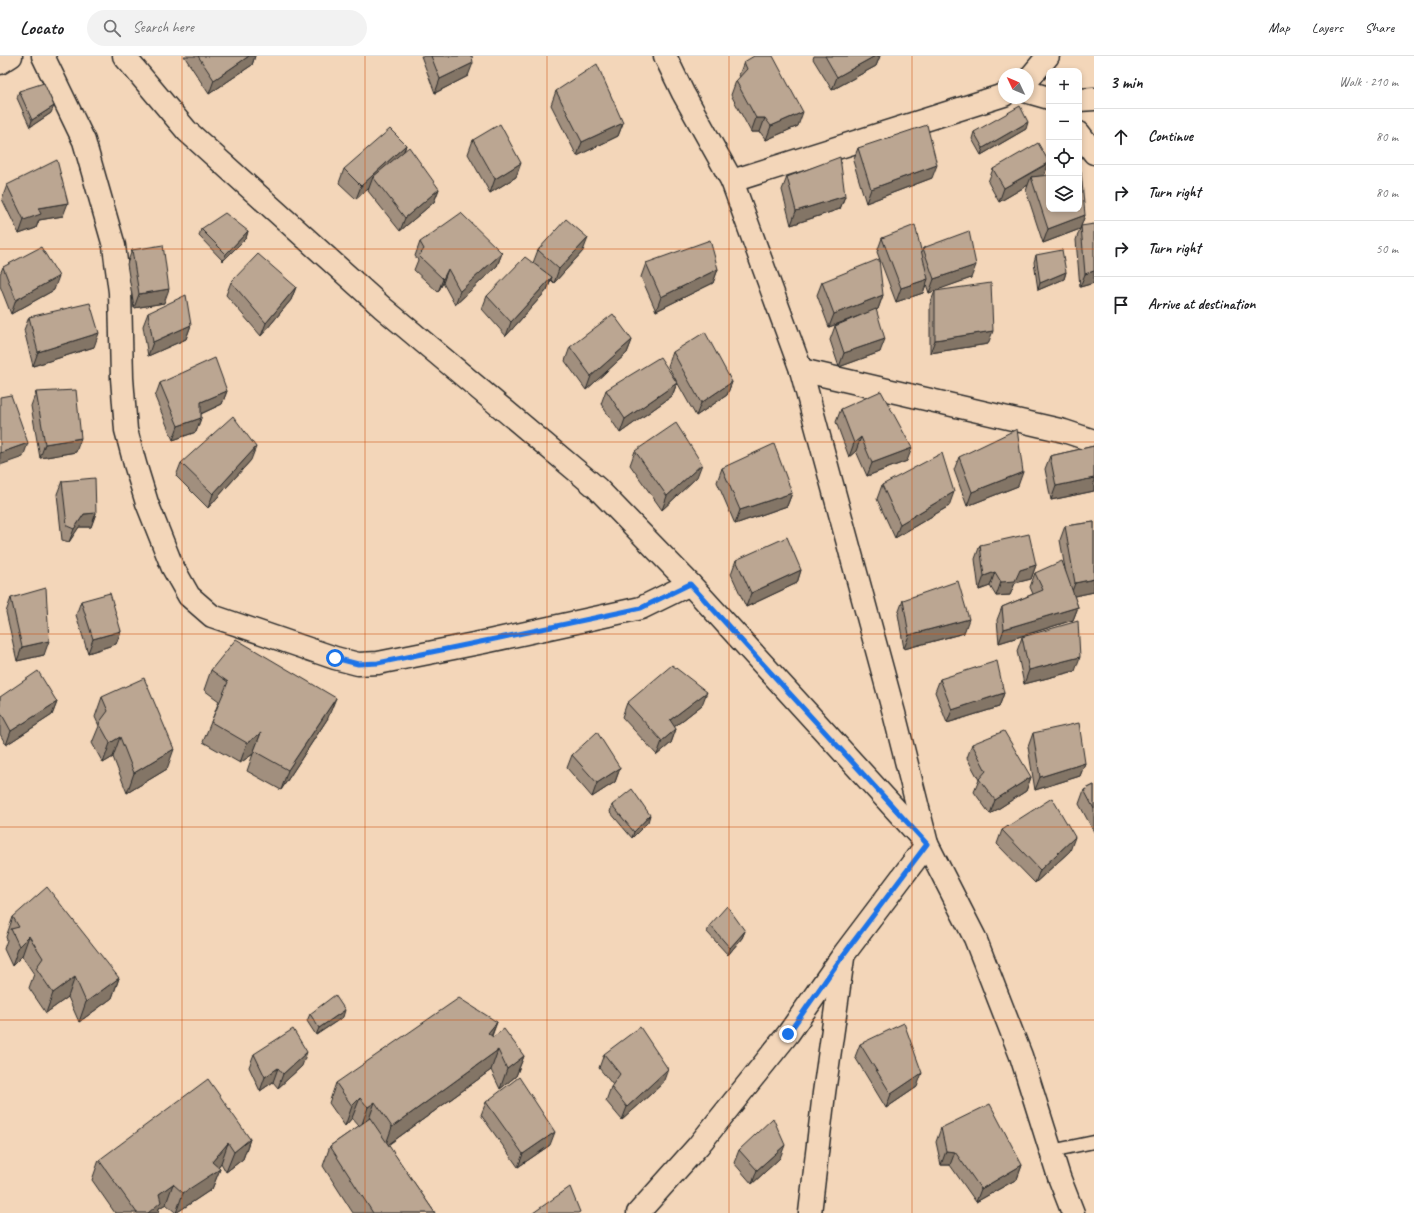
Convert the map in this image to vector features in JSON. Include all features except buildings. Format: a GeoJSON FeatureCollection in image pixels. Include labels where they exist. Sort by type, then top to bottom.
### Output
{"type":"FeatureCollection","features":[{"type":"Feature","properties":{"kind":"street"},"geometry":{"type":"LineString","coordinates":[[0,63],[11,56]]}},
{"type":"Feature","properties":{"kind":"street"},"geometry":{"type":"LineString","coordinates":[[43,56],[84,141],[114,246],[120,292],[122,378],[126,430],[134,464],[147,503],[172,566],[189,596],[212,616],[335,658],[358,664],[365,664],[378,663],[475,644],[641,608],[690,584]]}},
{"type":"Feature","properties":{"kind":"street"},"geometry":{"type":"LineString","coordinates":[[124,56],[187,130],[383,308],[597,488],[690,584],[927,844]]}},
{"type":"Feature","properties":{"kind":"street"},"geometry":{"type":"LineString","coordinates":[[665,56],[683,93],[732,181],[801,370],[894,713],[927,844],[975,938],[1021,1056],[1051,1151],[1073,1213]]}},
{"type":"Feature","properties":{"kind":"street"},"geometry":{"type":"LineString","coordinates":[[1034,73],[1048,56]]}},
{"type":"Feature","properties":{"kind":"street"},"geometry":{"type":"LineString","coordinates":[[1034,94],[1046,97]]}},
{"type":"Feature","properties":{"kind":"street"},"geometry":{"type":"LineString","coordinates":[[732,181],[998,97]]}},
{"type":"Feature","properties":{"kind":"street"},"geometry":{"type":"LineString","coordinates":[[1082,100],[1094,99]]}},
{"type":"Feature","properties":{"kind":"street"},"geometry":{"type":"LineString","coordinates":[[1082,137],[1094,152]]}},
{"type":"Feature","properties":{"kind":"street"},"geometry":{"type":"LineString","coordinates":[[801,370],[1064,431],[1094,441]]}},
{"type":"Feature","properties":{"kind":"street"},"geometry":{"type":"LineString","coordinates":[[638,1213],[698,1146],[788,1034],[844,954],[927,844]]}},
{"type":"Feature","properties":{"kind":"street"},"geometry":{"type":"LineString","coordinates":[[810,1213],[824,1093],[844,954]]}},
{"type":"Feature","properties":{"kind":"lane"},"geometry":{"type":"LineString","coordinates":[[1051,1151],[1094,1142]]}},
{"type":"Feature","properties":{"kind":"route"},"geometry":{"type":"LineString","coordinates":[[335,658],[358,664],[378,663],[490,640],[641,608],[690,584],[927,844],[844,954],[788,1034]]}}]}
